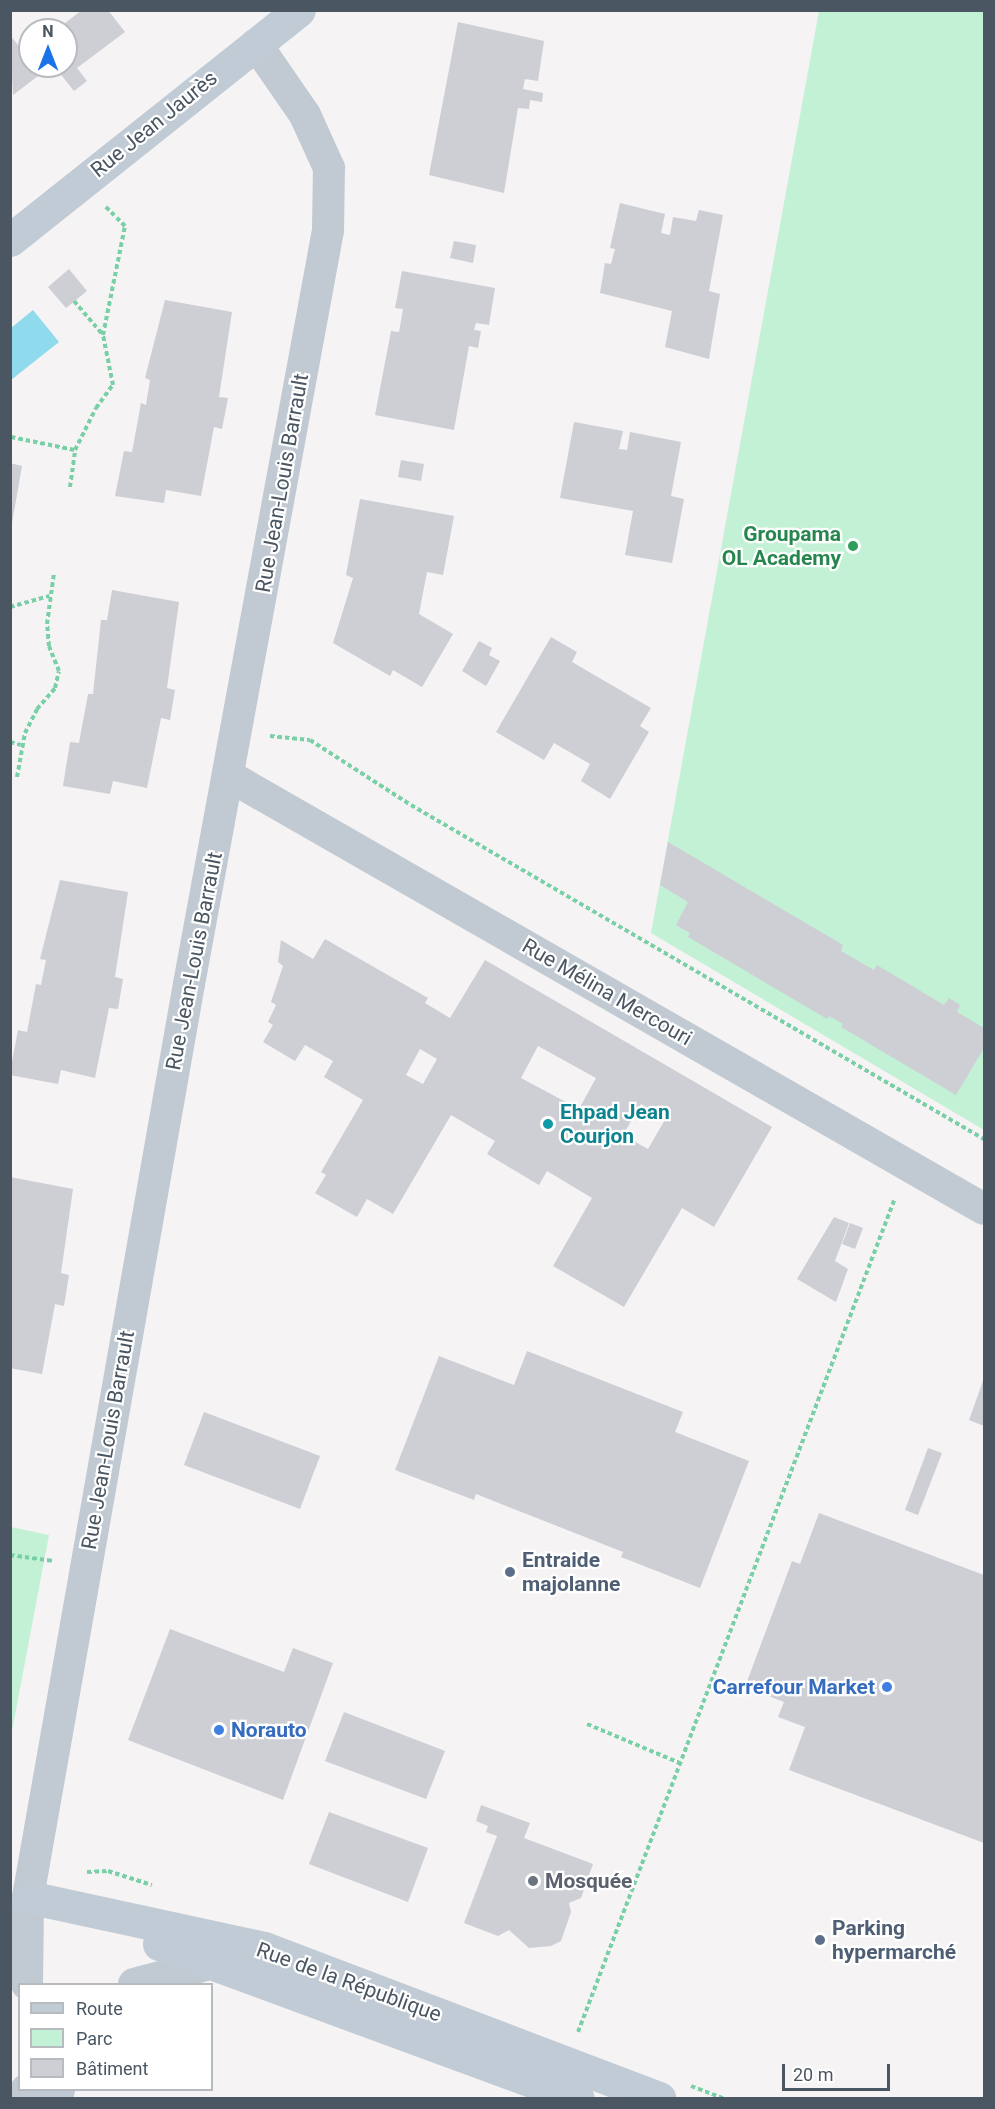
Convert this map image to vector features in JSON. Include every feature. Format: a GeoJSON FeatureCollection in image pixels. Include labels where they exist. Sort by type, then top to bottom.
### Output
{"type":"FeatureCollection","features":[{"type":"Feature","properties":{"kind":"main road","name":"Rue Jean Jaurès"},"geometry":{"type":"LineString","coordinates":[[10,240],[299,10]]}},
{"type":"Feature","properties":{"kind":"main road","name":"Rue de la République"},"geometry":{"type":"LineString","coordinates":[[19,1894],[578,2098]]}},
{"type":"Feature","properties":{"kind":"main road","name":"Rue de la République"},"geometry":{"type":"LineString","coordinates":[[19,1894],[264,1948],[659,2098]]}},
{"type":"Feature","properties":{"kind":"street","name":"Rue Jean-Louis Barrault"},"geometry":{"type":"LineString","coordinates":[[27,1983],[19,1894],[86,1568],[237,735],[331,197],[329,168],[319,142],[305,115],[255,44]]}},
{"type":"Feature","properties":{"kind":"street","name":"Rue Mélina Mercouri"},"geometry":{"type":"LineString","coordinates":[[229,776],[984,1209]]}},
{"type":"Feature","properties":{"kind":"street"},"geometry":{"type":"LineString","coordinates":[[138,1983],[213,1963]]}},
{"type":"Feature","properties":{"kind":"path"},"geometry":{"type":"LineString","coordinates":[[70,487],[75,450],[96,408],[113,385],[103,334],[125,226],[116,220]]}},
{"type":"Feature","properties":{"kind":"path"},"geometry":{"type":"LineString","coordinates":[[74,301],[103,334]]}},
{"type":"Feature","properties":{"kind":"path"},"geometry":{"type":"LineString","coordinates":[[11,438],[75,450]]}},
{"type":"Feature","properties":{"kind":"path"},"geometry":{"type":"LineString","coordinates":[[17,777],[21,745],[37,709],[55,688],[59,671],[49,646],[49,596],[54,573]]}},
{"type":"Feature","properties":{"kind":"path"},"geometry":{"type":"LineString","coordinates":[[10,607],[49,596]]}},
{"type":"Feature","properties":{"kind":"path"},"geometry":{"type":"LineString","coordinates":[[237,735],[310,740],[411,805],[984,1139]]}},
{"type":"Feature","properties":{"kind":"path"},"geometry":{"type":"LineString","coordinates":[[10,742],[21,745]]}},
{"type":"Feature","properties":{"kind":"path"},"geometry":{"type":"LineString","coordinates":[[565,2063],[891,1207],[913,1167]]}},
{"type":"Feature","properties":{"kind":"path"},"geometry":{"type":"LineString","coordinates":[[10,1555],[86,1568]]}},
{"type":"Feature","properties":{"kind":"path"},"geometry":{"type":"LineString","coordinates":[[587,1724],[680,1763]]}},
{"type":"Feature","properties":{"kind":"green space","name":"Groupama OL Academy"},"geometry":{"type":"Polygon","coordinates":[[[819,11],[984,11],[984,1130],[651,933],[819,11]]]}},
{"type":"Feature","properties":{"kind":"green space"},"geometry":{"type":"Polygon","coordinates":[[[10,1527],[49,1535],[11,1736],[10,1527]]]}},
{"type":"Feature","properties":{"kind":"water"},"geometry":{"type":"Polygon","coordinates":[[[33,310],[59,342],[11,380],[11,328],[33,310]]]}},
{"type":"Feature","properties":{"kind":"building"},"geometry":{"type":"Polygon","coordinates":[[[82,10],[108,10],[125,32],[78,67],[78,18],[72,18],[82,10]]]}},
{"type":"Feature","properties":{"kind":"building"},"geometry":{"type":"Polygon","coordinates":[[[458,22],[544,41],[538,81],[525,79],[523,89],[543,93],[542,102],[530,100],[529,109],[518,108],[504,193],[429,175],[458,22]]]}},
{"type":"Feature","properties":{"kind":"building"},"geometry":{"type":"Polygon","coordinates":[[[10,35],[18,45],[18,78],[35,78],[13,95],[10,35]]]}},
{"type":"Feature","properties":{"kind":"building"},"geometry":{"type":"Polygon","coordinates":[[[78,69],[87,81],[74,91],[64,78],[78,78],[78,69]]]}},
{"type":"Feature","properties":{"kind":"building"},"geometry":{"type":"Polygon","coordinates":[[[620,203],[665,214],[661,233],[670,235],[673,217],[696,221],[699,210],[723,215],[709,291],[720,294],[709,359],[665,347],[672,311],[600,293],[605,263],[611,264],[615,249],[610,248],[620,203]]]}},
{"type":"Feature","properties":{"kind":"building"},"geometry":{"type":"Polygon","coordinates":[[[454,241],[476,245],[473,263],[450,258],[454,241]]]}},
{"type":"Feature","properties":{"kind":"building"},"geometry":{"type":"Polygon","coordinates":[[[69,269],[87,291],[66,308],[48,287],[69,269]]]}},
{"type":"Feature","properties":{"kind":"building"},"geometry":{"type":"Polygon","coordinates":[[[402,271],[495,288],[489,325],[476,323],[474,330],[481,331],[478,348],[469,346],[454,430],[375,415],[391,331],[399,332],[403,309],[395,308],[402,271]]]}},
{"type":"Feature","properties":{"kind":"building"},"geometry":{"type":"Polygon","coordinates":[[[165,300],[232,312],[219,397],[228,398],[222,429],[214,427],[201,496],[166,490],[164,503],[115,496],[124,451],[132,452],[141,403],[146,405],[150,380],[145,378],[165,300]]]}},
{"type":"Feature","properties":{"kind":"building"},"geometry":{"type":"Polygon","coordinates":[[[574,422],[623,431],[619,449],[627,450],[630,432],[681,442],[671,496],[684,499],[672,563],[625,555],[633,511],[560,498],[574,422]]]}},
{"type":"Feature","properties":{"kind":"building"},"geometry":{"type":"Polygon","coordinates":[[[401,460],[424,464],[421,481],[398,477],[401,460]]]}},
{"type":"Feature","properties":{"kind":"building"},"geometry":{"type":"Polygon","coordinates":[[[10,463],[22,466],[12,523],[10,523],[10,463]]]}},
{"type":"Feature","properties":{"kind":"building"},"geometry":{"type":"Polygon","coordinates":[[[360,499],[454,516],[443,575],[427,572],[419,614],[453,634],[422,687],[393,670],[390,676],[333,643],[353,578],[346,575],[360,499]]]}},
{"type":"Feature","properties":{"kind":"building"},"geometry":{"type":"Polygon","coordinates":[[[112,590],[179,602],[167,688],[175,690],[170,720],[161,718],[147,788],[113,781],[110,794],[63,786],[70,742],[79,743],[88,694],[93,694],[101,620],[107,620],[112,590]]]}},
{"type":"Feature","properties":{"kind":"building"},"geometry":{"type":"Polygon","coordinates":[[[551,637],[577,652],[572,662],[651,708],[640,726],[649,732],[610,799],[581,781],[590,764],[554,743],[544,760],[496,732],[551,637]]]}},
{"type":"Feature","properties":{"kind":"building"},"geometry":{"type":"Polygon","coordinates":[[[479,641],[492,648],[489,655],[500,661],[486,686],[462,671],[479,641]]]}},
{"type":"Feature","properties":{"kind":"building"},"geometry":{"type":"Polygon","coordinates":[[[668,842],[843,945],[841,951],[874,970],[877,965],[944,1005],[949,998],[960,1005],[957,1012],[984,1028],[984,1048],[956,1095],[841,1027],[843,1024],[829,1016],[827,1019],[688,937],[690,933],[676,925],[688,902],[660,885],[668,842]]]}},
{"type":"Feature","properties":{"kind":"building"},"geometry":{"type":"Polygon","coordinates":[[[60,880],[128,892],[115,977],[123,979],[118,1009],[109,1008],[95,1078],[61,1070],[58,1084],[10,1075],[10,1072],[18,1030],[27,1032],[36,984],[41,985],[46,960],[40,959],[60,880]]]}},
{"type":"Feature","properties":{"kind":"building","name":"Ehpad Jean Courjon"},"geometry":{"type":"Polygon","coordinates":[[[325,939],[428,998],[425,1003],[450,1018],[485,960],[772,1127],[714,1227],[682,1208],[624,1307],[553,1266],[592,1198],[547,1171],[539,1185],[487,1154],[495,1141],[451,1115],[393,1214],[367,1199],[357,1217],[315,1193],[326,1175],[321,1172],[363,1100],[324,1077],[333,1061],[305,1045],[295,1061],[263,1042],[273,1025],[268,1022],[276,1005],[271,1002],[283,966],[278,962],[281,940],[313,959],[325,939]],[[538,1046],[521,1078],[579,1109],[596,1078],[538,1046]],[[420,1049],[406,1075],[423,1084],[437,1059],[420,1049]],[[641,1104],[623,1135],[648,1149],[666,1118],[641,1104]]]}},
{"type":"Feature","properties":{"kind":"building"},"geometry":{"type":"Polygon","coordinates":[[[10,1177],[73,1189],[61,1273],[69,1275],[64,1306],[55,1304],[42,1374],[10,1368],[10,1177]]]}},
{"type":"Feature","properties":{"kind":"building"},"geometry":{"type":"Polygon","coordinates":[[[834,1217],[849,1223],[835,1261],[848,1269],[836,1302],[797,1279],[834,1217]]]}},
{"type":"Feature","properties":{"kind":"building"},"geometry":{"type":"Polygon","coordinates":[[[850,1223],[863,1228],[855,1249],[842,1244],[850,1223]]]}},
{"type":"Feature","properties":{"kind":"building"},"geometry":{"type":"Polygon","coordinates":[[[527,1351],[683,1412],[675,1432],[749,1461],[700,1588],[621,1557],[623,1552],[476,1494],[474,1500],[395,1470],[439,1356],[514,1385],[527,1351]]]}},
{"type":"Feature","properties":{"kind":"building"},"geometry":{"type":"Polygon","coordinates":[[[984,1378],[984,1426],[969,1420],[984,1378]]]}},
{"type":"Feature","properties":{"kind":"building"},"geometry":{"type":"Polygon","coordinates":[[[204,1412],[320,1456],[300,1509],[184,1465],[204,1412]]]}},
{"type":"Feature","properties":{"kind":"building"},"geometry":{"type":"Polygon","coordinates":[[[928,1448],[942,1453],[918,1515],[905,1510],[928,1448]]]}},
{"type":"Feature","properties":{"kind":"building","name":"Carrefour Market"},"geometry":{"type":"Polygon","coordinates":[[[819,1513],[984,1575],[984,1843],[789,1770],[805,1727],[778,1717],[784,1702],[745,1687],[792,1561],[800,1564],[819,1513]]]}},
{"type":"Feature","properties":{"kind":"building"},"geometry":{"type":"Polygon","coordinates":[[[170,1629],[284,1672],[293,1648],[333,1663],[283,1800],[128,1740],[170,1629]]]}},
{"type":"Feature","properties":{"kind":"building"},"geometry":{"type":"Polygon","coordinates":[[[344,1712],[445,1751],[426,1799],[325,1761],[344,1712]]]}},
{"type":"Feature","properties":{"kind":"building","name":"Mosquée"},"geometry":{"type":"Polygon","coordinates":[[[481,1805],[530,1823],[524,1838],[593,1864],[581,1898],[569,1903],[571,1912],[561,1941],[551,1946],[529,1948],[509,1930],[498,1936],[464,1923],[497,1836],[486,1832],[488,1826],[476,1821],[481,1805]]]}},
{"type":"Feature","properties":{"kind":"building"},"geometry":{"type":"Polygon","coordinates":[[[329,1812],[428,1848],[408,1902],[309,1864],[329,1812]]]}},
{"type":"Feature","properties":{"kind":"place","name":"Groupama OL Academy"},"geometry":{"type":"Point","coordinates":[853,546]}},
{"type":"Feature","properties":{"kind":"place","name":"Ehpad Jean Courjon"},"geometry":{"type":"Point","coordinates":[548,1124]}},
{"type":"Feature","properties":{"kind":"place","name":"Entraide majolanne"},"geometry":{"type":"Point","coordinates":[510,1572]}},
{"type":"Feature","properties":{"kind":"place","name":"Carrefour Market"},"geometry":{"type":"Point","coordinates":[887,1687]}},
{"type":"Feature","properties":{"kind":"place","name":"Norauto"},"geometry":{"type":"Point","coordinates":[219,1730]}},
{"type":"Feature","properties":{"kind":"place","name":"Mosquée"},"geometry":{"type":"Point","coordinates":[533,1881]}},
{"type":"Feature","properties":{"kind":"place","name":"Parking hypermarché"},"geometry":{"type":"Point","coordinates":[820,1940]}}]}
